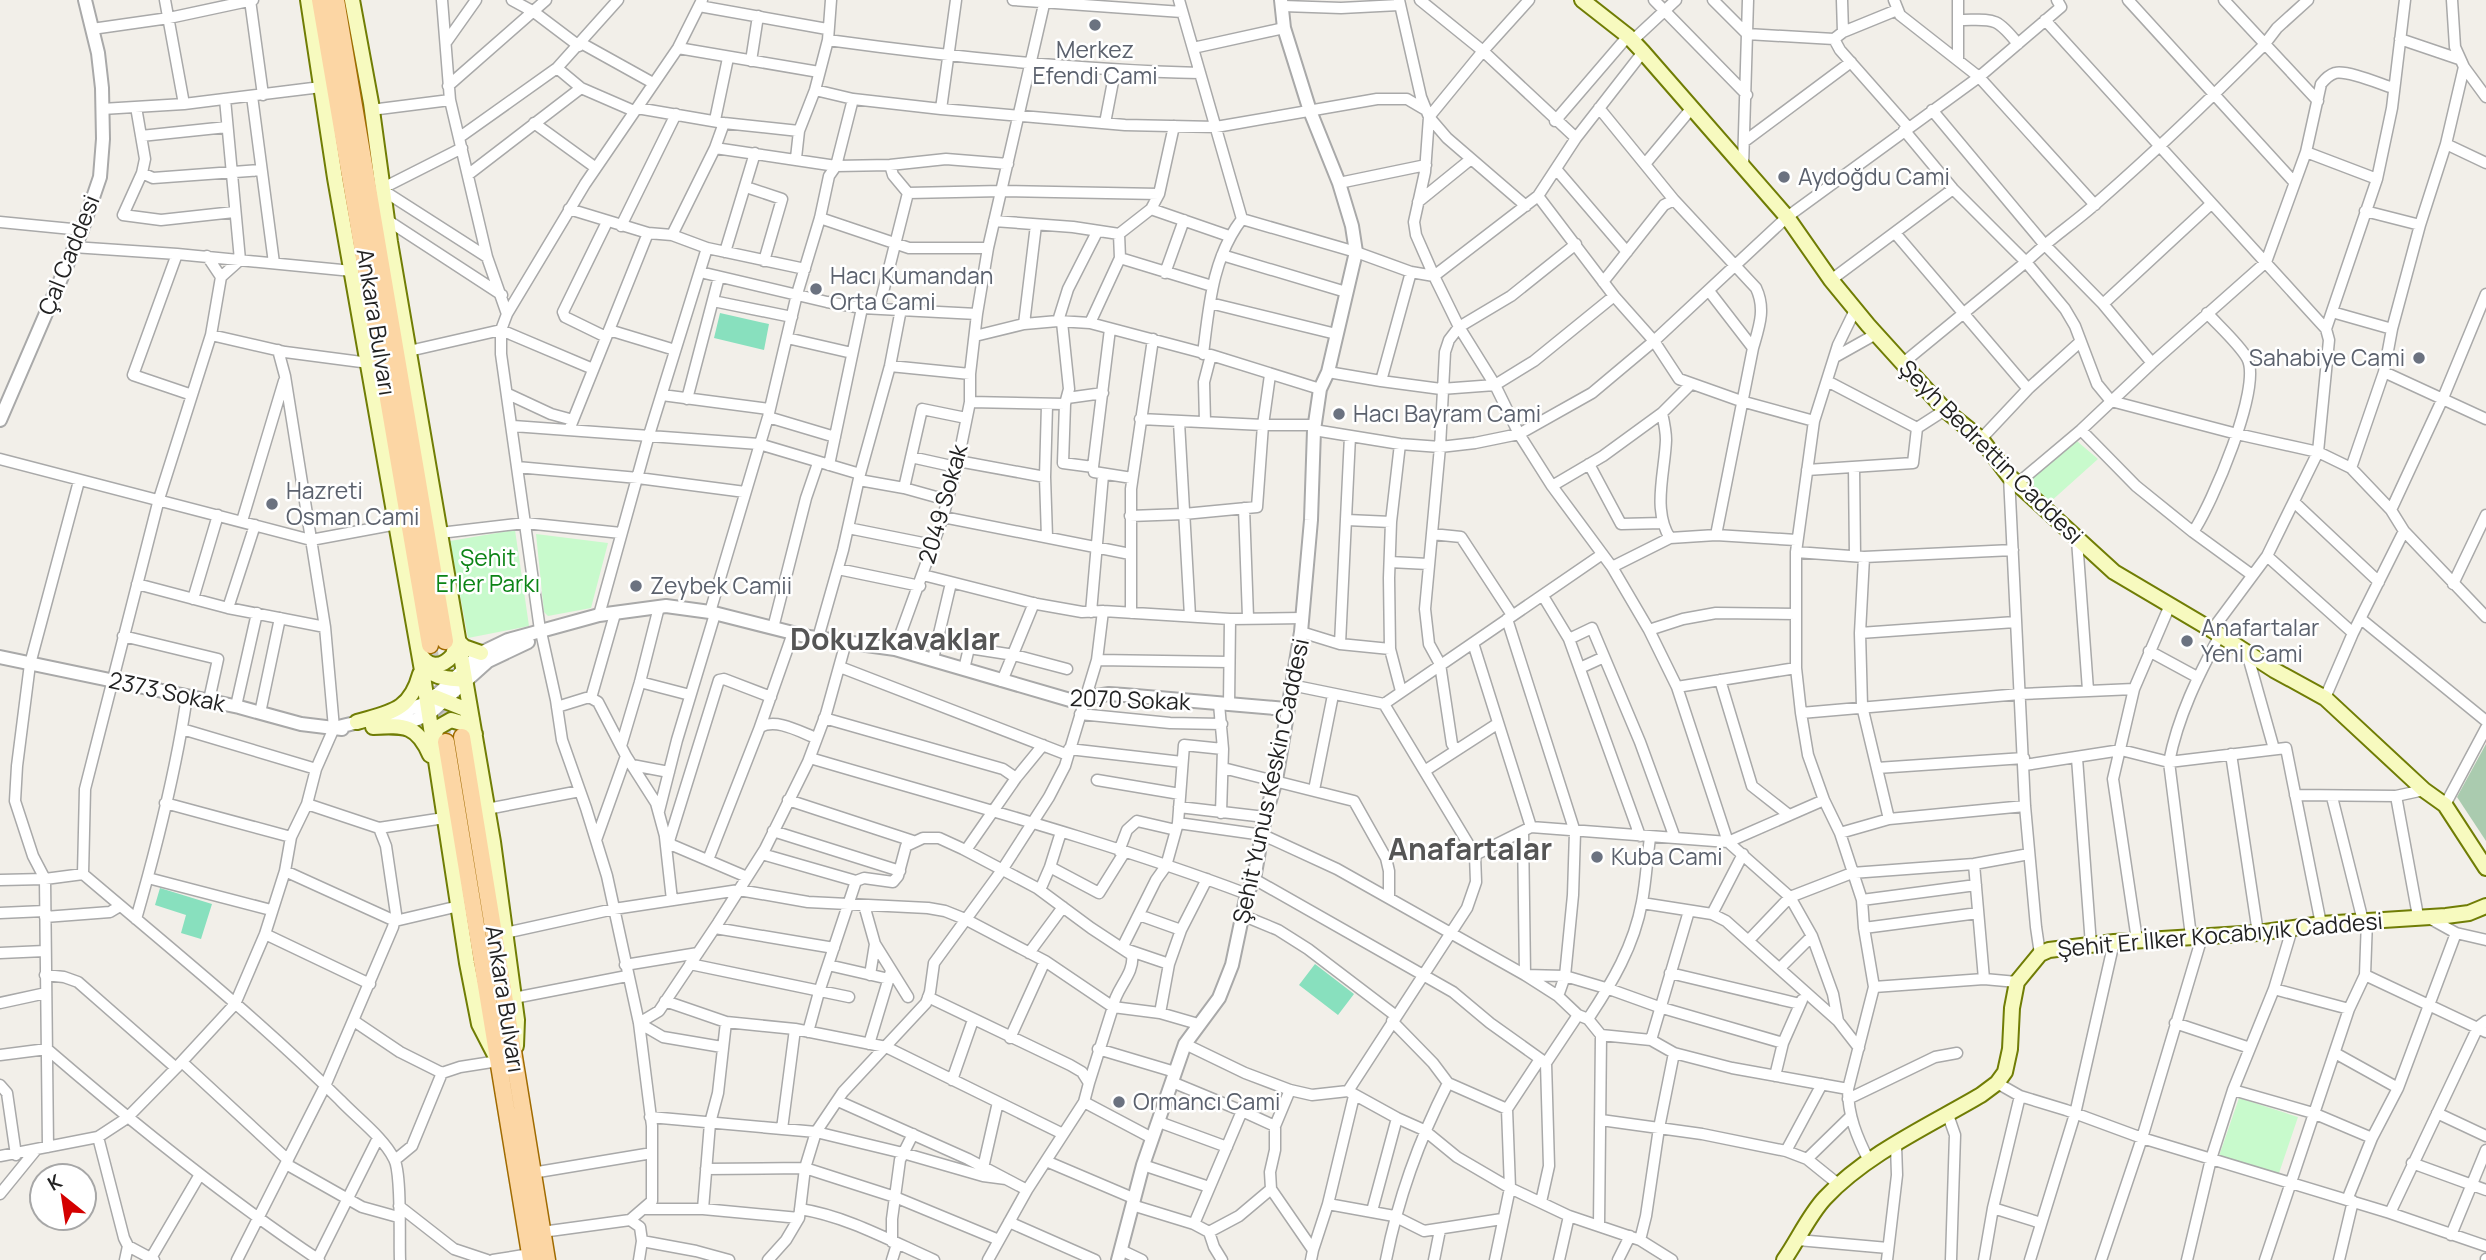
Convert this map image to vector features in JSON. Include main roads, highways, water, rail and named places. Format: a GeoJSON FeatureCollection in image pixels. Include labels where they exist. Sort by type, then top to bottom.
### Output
{"type":"FeatureCollection","features":[{"type":"Feature","properties":{"kind":"main road"},"geometry":{"type":"LineString","coordinates":[[308,0],[397,524],[437,643],[461,676],[470,730]]}},
{"type":"Feature","properties":{"kind":"main road","name":"Ankara Bulvarı"},"geometry":{"type":"LineString","coordinates":[[320,0],[437,643]]}},
{"type":"Feature","properties":{"kind":"main road","name":"Ankara Bulvarı"},"geometry":{"type":"LineString","coordinates":[[336,0],[437,643]]}},
{"type":"Feature","properties":{"kind":"main road"},"geometry":{"type":"LineString","coordinates":[[352,0],[440,533],[437,643],[421,666],[416,689],[406,703],[379,716],[357,722]]}},
{"type":"Feature","properties":{"kind":"main road","name":"Şeyh Bedrettin Caddesi"},"geometry":{"type":"LineString","coordinates":[[1582,0],[1643,52],[1787,217],[1831,280],[1877,334],[1945,410],[1981,439],[2013,479],[2114,572],[2274,670],[2325,698],[2424,790],[2445,805],[2486,868]]}},
{"type":"Feature","properties":{"kind":"main road"},"geometry":{"type":"LineString","coordinates":[[437,643],[481,653]]}},
{"type":"Feature","properties":{"kind":"main road"},"geometry":{"type":"LineString","coordinates":[[421,666],[438,677],[461,676]]}},
{"type":"Feature","properties":{"kind":"main road"},"geometry":{"type":"LineString","coordinates":[[421,666],[434,703],[439,741],[437,771],[479,1024],[506,1061]]}},
{"type":"Feature","properties":{"kind":"main road"},"geometry":{"type":"LineString","coordinates":[[434,703],[454,703],[465,709],[487,809],[517,1020],[506,1061]]}},
{"type":"Feature","properties":{"kind":"main road"},"geometry":{"type":"LineString","coordinates":[[439,741],[437,728],[451,720],[465,724],[470,730]]}},
{"type":"Feature","properties":{"kind":"main road"},"geometry":{"type":"LineString","coordinates":[[373,727],[398,727],[418,734],[423,739],[437,771]]}},
{"type":"Feature","properties":{"kind":"main road","name":"Ankara Bulvarı"},"geometry":{"type":"LineString","coordinates":[[470,730],[506,1061],[531,1257]]}},
{"type":"Feature","properties":{"kind":"main road","name":"Ankara Bulvarı"},"geometry":{"type":"LineString","coordinates":[[439,741],[532,1172],[547,1260]]}},
{"type":"Feature","properties":{"kind":"main road","name":"Şehit Er İlker Kocabıyık Caddesi"},"geometry":{"type":"LineString","coordinates":[[1784,1260],[1822,1201],[1838,1184],[1869,1161],[1997,1083],[2005,1072],[2010,1049],[2012,1008],[2017,982],[2040,954],[2049,950],[2114,942],[2258,933],[2321,924],[2469,913],[2486,906]]}},
{"type":"Feature","properties":{"kind":"tunnel"},"geometry":{"type":"LineString","coordinates":[[430,645],[444,734]]}},
{"type":"Feature","properties":{"kind":"place","name":"Merkez Efendi Cami"},"geometry":{"type":"Point","coordinates":[1095,25]}},
{"type":"Feature","properties":{"kind":"place","name":"Aydoğdu Cami"},"geometry":{"type":"Point","coordinates":[1784,177]}},
{"type":"Feature","properties":{"kind":"place","name":"Hacı Kumandan Orta Cami"},"geometry":{"type":"Point","coordinates":[816,289]}},
{"type":"Feature","properties":{"kind":"place","name":"Sahabiye Cami"},"geometry":{"type":"Point","coordinates":[2419,358]}},
{"type":"Feature","properties":{"kind":"place","name":"Hacı Bayram Cami"},"geometry":{"type":"Point","coordinates":[1339,414]}},
{"type":"Feature","properties":{"kind":"place","name":"Hazreti Osman Cami"},"geometry":{"type":"Point","coordinates":[272,504]}},
{"type":"Feature","properties":{"kind":"place","name":"Zeybek Camii"},"geometry":{"type":"Point","coordinates":[636,586]}},
{"type":"Feature","properties":{"kind":"place","name":"Anafartalar Yeni Cami"},"geometry":{"type":"Point","coordinates":[2187,641]}},
{"type":"Feature","properties":{"kind":"place","name":"Kuba Cami"},"geometry":{"type":"Point","coordinates":[1597,857]}},
{"type":"Feature","properties":{"kind":"place","name":"Ormancı Cami"},"geometry":{"type":"Point","coordinates":[1119,1102]}},
{"type":"Feature","properties":{"kind":"district","name":"Dokuzkavaklar"},"geometry":{"type":"Point","coordinates":[895,640]}},
{"type":"Feature","properties":{"kind":"district","name":"Anafartalar"},"geometry":{"type":"Point","coordinates":[1470,850]}},
{"type":"Feature","properties":{"kind":"park label","name":"Şehit Erler Parkı"},"geometry":{"type":"Point","coordinates":[488,571]}}]}
